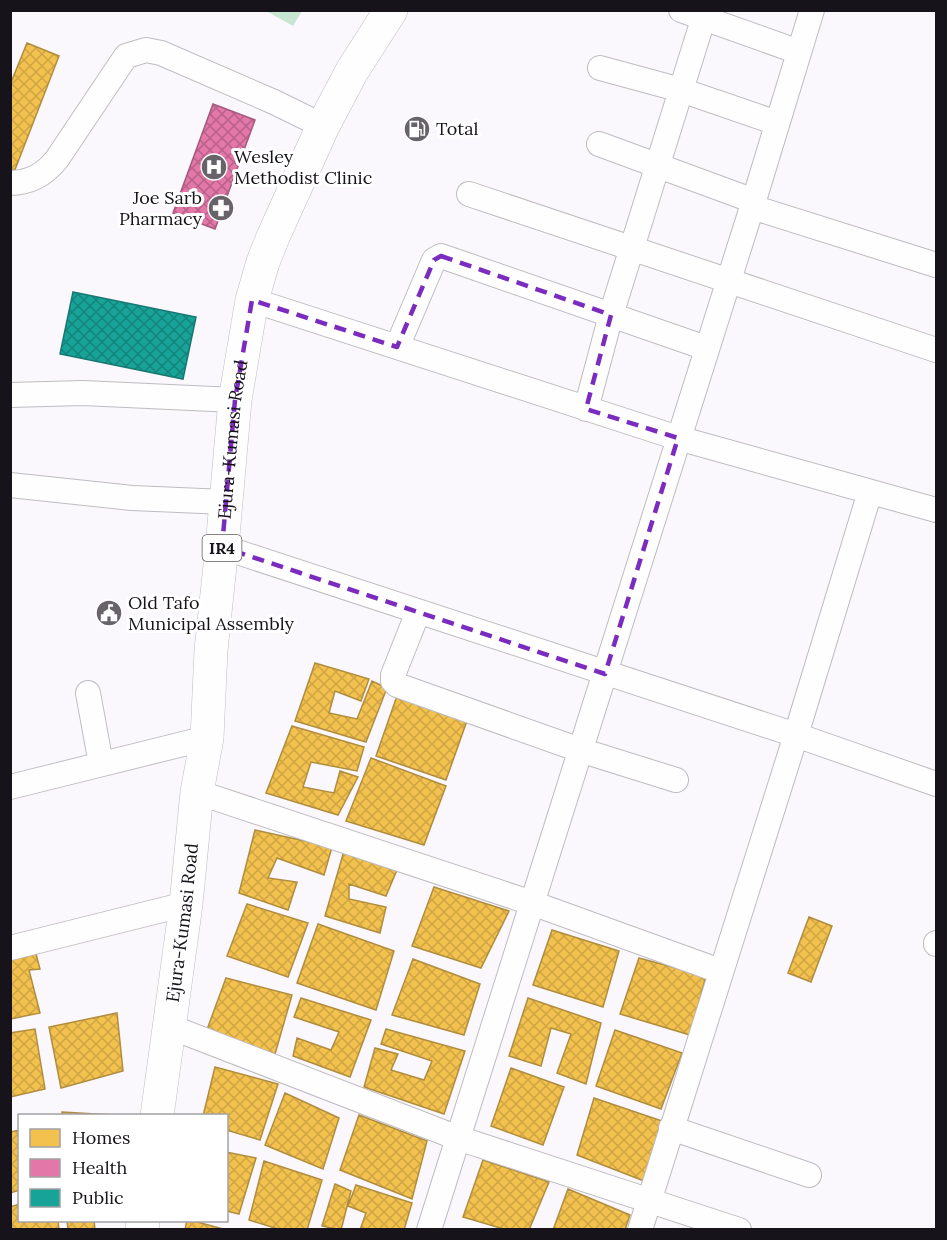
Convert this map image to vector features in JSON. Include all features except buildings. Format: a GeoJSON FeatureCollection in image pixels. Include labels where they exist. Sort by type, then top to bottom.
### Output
{"type":"FeatureCollection","features":[{"type":"Feature","properties":{"kind":"main road","name":"Ejura-Kumasi Road"},"geometry":{"type":"LineString","coordinates":[[157,1114],[186,904],[197,792],[207,738],[211,650],[235,400],[252,300],[273,237],[323,126],[352,71],[391,10]]}},
{"type":"Feature","properties":{"kind":"street"},"geometry":{"type":"LineString","coordinates":[[429,1230],[753,204],[812,10]]}},
{"type":"Feature","properties":{"kind":"street"},"geometry":{"type":"LineString","coordinates":[[586,408],[611,315],[681,90],[697,13],[799,52]]}},
{"type":"Feature","properties":{"kind":"street"},"geometry":{"type":"LineString","coordinates":[[10,183],[21,183],[45,173],[126,56],[146,50],[161,53],[189,65],[323,126]]}},
{"type":"Feature","properties":{"kind":"street"},"geometry":{"type":"LineString","coordinates":[[600,68],[681,90],[777,123]]}},
{"type":"Feature","properties":{"kind":"street"},"geometry":{"type":"LineString","coordinates":[[599,144],[753,204],[936,265]]}},
{"type":"Feature","properties":{"kind":"street"},"geometry":{"type":"LineString","coordinates":[[469,194],[936,350]]}},
{"type":"Feature","properties":{"kind":"street"},"geometry":{"type":"LineString","coordinates":[[397,347],[434,260],[441,256],[706,348]]}},
{"type":"Feature","properties":{"kind":"street"},"geometry":{"type":"LineString","coordinates":[[252,300],[678,438],[936,510]]}},
{"type":"Feature","properties":{"kind":"street"},"geometry":{"type":"LineString","coordinates":[[10,395],[83,393],[235,400]]}},
{"type":"Feature","properties":{"kind":"street"},"geometry":{"type":"LineString","coordinates":[[10,485],[120,497],[226,502]]}},
{"type":"Feature","properties":{"kind":"street"},"geometry":{"type":"LineString","coordinates":[[640,1230],[870,492]]}},
{"type":"Feature","properties":{"kind":"street"},"geometry":{"type":"LineString","coordinates":[[222,547],[796,735],[936,784]]}},
{"type":"Feature","properties":{"kind":"street"},"geometry":{"type":"LineString","coordinates":[[417,612],[393,675],[393,681],[397,685],[580,750],[676,780]]}},
{"type":"Feature","properties":{"kind":"street"},"geometry":{"type":"LineString","coordinates":[[88,693],[101,764]]}},
{"type":"Feature","properties":{"kind":"street"},"geometry":{"type":"LineString","coordinates":[[10,787],[207,738]]}},
{"type":"Feature","properties":{"kind":"street"},"geometry":{"type":"LineString","coordinates":[[197,792],[532,903],[720,971]]}},
{"type":"Feature","properties":{"kind":"street"},"geometry":{"type":"LineString","coordinates":[[10,948],[186,904]]}},
{"type":"Feature","properties":{"kind":"street"},"geometry":{"type":"LineString","coordinates":[[168,1026],[458,1138],[739,1230]]}},
{"type":"Feature","properties":{"kind":"street"},"geometry":{"type":"LineString","coordinates":[[671,1128],[809,1175]]}},
{"type":"Feature","properties":{"kind":"highlighted area"},"geometry":{"type":"Polygon","coordinates":[[[441,256],[611,315],[586,409],[678,438],[605,674],[222,547],[235,400],[252,300],[397,347],[434,260],[441,256]]]}},
{"type":"Feature","properties":{"kind":"green space"},"geometry":{"type":"Polygon","coordinates":[[[266,11],[302,11],[293,26],[266,11]]]}},
{"type":"Feature","properties":{"kind":"place","name":"Total"},"geometry":{"type":"Point","coordinates":[417,129]}},
{"type":"Feature","properties":{"kind":"place","name":"Wesley Methodist Clinic"},"geometry":{"type":"Point","coordinates":[214,167]}},
{"type":"Feature","properties":{"kind":"place","name":"Joe Sarb Pharmacy"},"geometry":{"type":"Point","coordinates":[221,208]}},
{"type":"Feature","properties":{"kind":"place","name":"Old Tafo Municipal Assembly"},"geometry":{"type":"Point","coordinates":[109,613]}}]}
